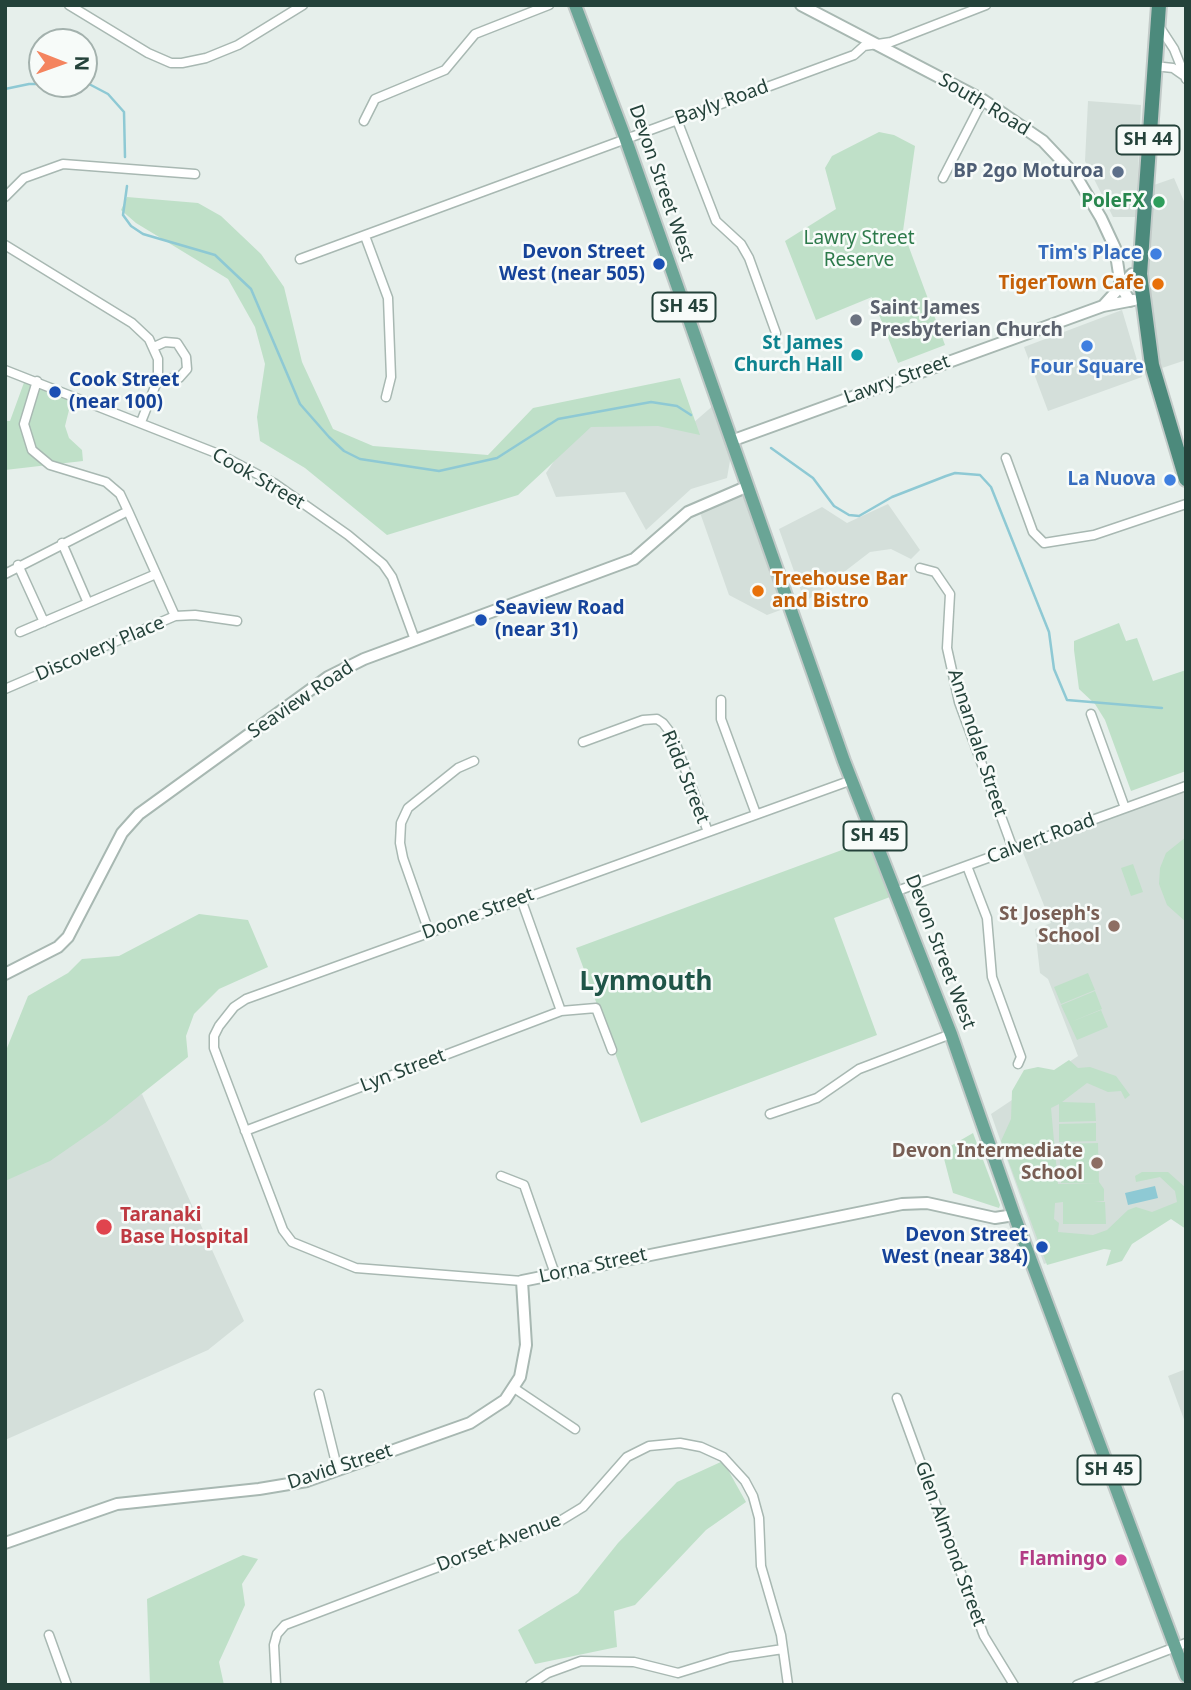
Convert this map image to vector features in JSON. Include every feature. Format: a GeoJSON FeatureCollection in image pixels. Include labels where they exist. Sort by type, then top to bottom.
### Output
{"type":"FeatureCollection","features":[{"type":"Feature","properties":{"kind":"highway","name":"SH 44"},"geometry":{"type":"LineString","coordinates":[[1159,5],[1136,300],[1186,479]]}},
{"type":"Feature","properties":{"kind":"main road","name":"Devon Street West"},"geometry":{"type":"LineString","coordinates":[[575,5],[626,140],[746,487],[852,780],[951,1034],[1014,1215],[1180,1645],[1186,1676]]}},
{"type":"Feature","properties":{"kind":"street"},"geometry":{"type":"LineString","coordinates":[[69,5],[171,63],[206,58],[238,45],[303,5]]}},
{"type":"Feature","properties":{"kind":"street"},"geometry":{"type":"LineString","coordinates":[[364,121],[375,99],[445,71],[475,34],[549,5]]}},
{"type":"Feature","properties":{"kind":"street","name":"South Road"},"geometry":{"type":"LineString","coordinates":[[801,5],[823,11],[876,45],[983,100],[1034,134],[1069,167],[1101,218],[1116,258],[1121,287],[1136,300]]}},
{"type":"Feature","properties":{"kind":"street","name":"Bayly Road"},"geometry":{"type":"LineString","coordinates":[[300,259],[854,55],[864,46],[891,42],[986,5]]}},
{"type":"Feature","properties":{"kind":"street"},"geometry":{"type":"LineString","coordinates":[[1157,23],[1174,49],[1185,78]]}},
{"type":"Feature","properties":{"kind":"street"},"geometry":{"type":"LineString","coordinates":[[1154,66],[1173,68],[1185,78]]}},
{"type":"Feature","properties":{"kind":"street"},"geometry":{"type":"LineString","coordinates":[[943,178],[983,100]]}},
{"type":"Feature","properties":{"kind":"street"},"geometry":{"type":"LineString","coordinates":[[677,120],[716,222],[741,244],[749,258],[776,332]]}},
{"type":"Feature","properties":{"kind":"street"},"geometry":{"type":"LineString","coordinates":[[5,197],[24,178],[63,164],[195,174]]}},
{"type":"Feature","properties":{"kind":"street"},"geometry":{"type":"LineString","coordinates":[[365,236],[388,298],[391,377],[386,397]]}},
{"type":"Feature","properties":{"kind":"street"},"geometry":{"type":"LineString","coordinates":[[5,245],[132,323],[154,347],[158,379],[141,422]]}},
{"type":"Feature","properties":{"kind":"street","name":"South Road"},"geometry":{"type":"LineString","coordinates":[[1116,258],[1136,274]]}},
{"type":"Feature","properties":{"kind":"street","name":"Lawry Street"},"geometry":{"type":"LineString","coordinates":[[1103,306],[1136,274]]}},
{"type":"Feature","properties":{"kind":"street","name":"Lawry Street"},"geometry":{"type":"LineString","coordinates":[[731,441],[1103,306],[1136,300]]}},
{"type":"Feature","properties":{"kind":"street"},"geometry":{"type":"LineString","coordinates":[[154,347],[165,342],[177,344],[186,357],[187,369],[179,378],[158,379]]}},
{"type":"Feature","properties":{"kind":"street","name":"Cook Street"},"geometry":{"type":"LineString","coordinates":[[5,370],[141,422],[242,465],[371,552],[392,577],[415,640]]}},
{"type":"Feature","properties":{"kind":"street"},"geometry":{"type":"LineString","coordinates":[[37,381],[24,424],[32,450],[50,466],[106,482],[120,495],[175,616]]}},
{"type":"Feature","properties":{"kind":"street"},"geometry":{"type":"LineString","coordinates":[[1006,458],[1033,532],[1044,543],[1094,535],[1186,504]]}},
{"type":"Feature","properties":{"kind":"street","name":"Seaview Road"},"geometry":{"type":"LineString","coordinates":[[5,974],[58,947],[68,937],[117,842],[139,814],[328,677],[364,659],[634,559],[688,512],[746,487]]}},
{"type":"Feature","properties":{"kind":"street"},"geometry":{"type":"LineString","coordinates":[[5,574],[128,511]]}},
{"type":"Feature","properties":{"kind":"street"},"geometry":{"type":"LineString","coordinates":[[62,543],[88,603]]}},
{"type":"Feature","properties":{"kind":"street"},"geometry":{"type":"LineString","coordinates":[[18,565],[44,622]]}},
{"type":"Feature","properties":{"kind":"street","name":"Annandale Street"},"geometry":{"type":"LineString","coordinates":[[920,568],[935,572],[950,594],[947,648],[959,702],[1013,849]]}},
{"type":"Feature","properties":{"kind":"street"},"geometry":{"type":"LineString","coordinates":[[20,632],[156,574]]}},
{"type":"Feature","properties":{"kind":"street","name":"Discovery Place"},"geometry":{"type":"LineString","coordinates":[[5,689],[175,616],[195,615],[237,621]]}},
{"type":"Feature","properties":{"kind":"street"},"geometry":{"type":"LineString","coordinates":[[721,700],[721,719],[756,814]]}},
{"type":"Feature","properties":{"kind":"street"},"geometry":{"type":"LineString","coordinates":[[1091,714],[1125,808]]}},
{"type":"Feature","properties":{"kind":"street","name":"Ridd Street"},"geometry":{"type":"LineString","coordinates":[[583,742],[643,720],[663,723],[673,736],[708,832]]}},
{"type":"Feature","properties":{"kind":"street"},"geometry":{"type":"LineString","coordinates":[[429,932],[403,858],[400,843],[401,823],[408,808],[458,768],[474,761]]}},
{"type":"Feature","properties":{"kind":"street","name":"Doone Street"},"geometry":{"type":"LineString","coordinates":[[245,1131],[213,1044],[216,1031],[229,1013],[246,999],[852,780]]}},
{"type":"Feature","properties":{"kind":"street","name":"Calvert Road"},"geometry":{"type":"LineString","coordinates":[[897,891],[1186,786]]}},
{"type":"Feature","properties":{"kind":"street"},"geometry":{"type":"LineString","coordinates":[[967,866],[987,918],[992,976],[1021,1057],[1018,1064]]}},
{"type":"Feature","properties":{"kind":"street"},"geometry":{"type":"LineString","coordinates":[[521,899],[561,1011]]}},
{"type":"Feature","properties":{"kind":"street","name":"Lyn Street"},"geometry":{"type":"LineString","coordinates":[[245,1131],[561,1011],[596,1008],[612,1050]]}},
{"type":"Feature","properties":{"kind":"street"},"geometry":{"type":"LineString","coordinates":[[770,1114],[817,1098],[859,1069],[951,1034]]}},
{"type":"Feature","properties":{"kind":"street","name":"Lorna Street"},"geometry":{"type":"LineString","coordinates":[[245,1131],[284,1230],[298,1245],[356,1268],[522,1281],[902,1204],[927,1203],[995,1218],[1014,1215]]}},
{"type":"Feature","properties":{"kind":"street"},"geometry":{"type":"LineString","coordinates":[[501,1176],[524,1185],[555,1274]]}},
{"type":"Feature","properties":{"kind":"street","name":"David Street"},"geometry":{"type":"LineString","coordinates":[[5,1543],[117,1504],[282,1486],[338,1471],[470,1423],[490,1413],[514,1388],[524,1364],[526,1345],[522,1281]]}},
{"type":"Feature","properties":{"kind":"street"},"geometry":{"type":"LineString","coordinates":[[514,1388],[575,1429]]}},
{"type":"Feature","properties":{"kind":"street"},"geometry":{"type":"LineString","coordinates":[[318,1394],[338,1471]]}},
{"type":"Feature","properties":{"kind":"street","name":"Glen Almond Street"},"geometry":{"type":"LineString","coordinates":[[897,1398],[984,1636],[1014,1685]]}},
{"type":"Feature","properties":{"kind":"street","name":"Dorset Avenue"},"geometry":{"type":"LineString","coordinates":[[276,1685],[274,1645],[277,1634],[285,1625],[560,1521],[583,1507],[627,1457],[649,1446],[672,1443],[710,1450],[723,1457],[745,1481],[757,1506],[761,1566],[783,1649],[788,1685]]}},
{"type":"Feature","properties":{"kind":"street"},"geometry":{"type":"LineString","coordinates":[[49,1635],[67,1685]]}},
{"type":"Feature","properties":{"kind":"street"},"geometry":{"type":"LineString","coordinates":[[1077,1685],[1180,1645]]}},
{"type":"Feature","properties":{"kind":"street"},"geometry":{"type":"LineString","coordinates":[[530,1685],[582,1661],[634,1662],[678,1672],[730,1657],[783,1649]]}},
{"type":"Feature","properties":{"kind":"shaded area"},"geometry":{"type":"Polygon","coordinates":[[[1088,101],[1141,105],[1136,217],[1113,217],[1085,161],[1088,101]]]}},
{"type":"Feature","properties":{"kind":"shaded area"},"geometry":{"type":"Polygon","coordinates":[[[1174,178],[1186,206],[1186,360],[1162,368],[1151,329],[1148,287],[1151,212],[1154,185],[1174,178]]]}},
{"type":"Feature","properties":{"kind":"shaded area"},"geometry":{"type":"Polygon","coordinates":[[[1122,310],[1142,377],[1048,411],[1024,347],[1122,310]]]}},
{"type":"Feature","properties":{"kind":"shaded area"},"geometry":{"type":"Polygon","coordinates":[[[715,404],[731,455],[727,478],[691,489],[646,530],[625,492],[556,497],[546,473],[583,418],[693,423],[715,404]]]}},
{"type":"Feature","properties":{"kind":"shaded area"},"geometry":{"type":"Polygon","coordinates":[[[745,492],[786,608],[767,615],[729,595],[698,507],[745,492]]]}},
{"type":"Feature","properties":{"kind":"shaded area"},"geometry":{"type":"Polygon","coordinates":[[[888,504],[920,550],[911,559],[891,549],[870,552],[805,602],[779,529],[822,507],[847,523],[888,504]]]}},
{"type":"Feature","properties":{"kind":"shaded area"},"geometry":{"type":"Polygon","coordinates":[[[1186,791],[1186,1211],[1044,1264],[991,1114],[1078,1056],[1048,979],[1040,973],[1035,929],[1051,923],[1022,850],[1186,791]]]}},
{"type":"Feature","properties":{"kind":"shaded area","name":"Taranaki Base Hospital"},"geometry":{"type":"Polygon","coordinates":[[[142,1094],[244,1321],[208,1350],[5,1440],[5,1165],[142,1094]]]}},
{"type":"Feature","properties":{"kind":"shaded area"},"geometry":{"type":"Polygon","coordinates":[[[1186,1369],[1186,1425],[1168,1376],[1186,1369]]]}},
{"type":"Feature","properties":{"kind":"green space","name":"Lawry Street Reserve"},"geometry":{"type":"Polygon","coordinates":[[[879,132],[894,135],[915,146],[903,231],[945,345],[898,363],[872,297],[816,320],[785,241],[836,209],[825,168],[832,156],[879,132]]]}},
{"type":"Feature","properties":{"kind":"green space"},"geometry":{"type":"Polygon","coordinates":[[[127,197],[198,203],[221,216],[261,254],[284,287],[302,362],[333,429],[373,446],[488,455],[533,408],[680,378],[700,435],[658,426],[591,427],[518,495],[387,535],[305,468],[260,441],[257,417],[265,364],[255,327],[228,279],[136,223],[121,210],[127,197]]]}},
{"type":"Feature","properties":{"kind":"green space"},"geometry":{"type":"Polygon","coordinates":[[[26,377],[73,394],[65,426],[69,438],[82,450],[83,461],[5,470],[5,421],[10,421],[26,377]]]}},
{"type":"Feature","properties":{"kind":"green space"},"geometry":{"type":"Polygon","coordinates":[[[1119,623],[1126,641],[1137,638],[1153,681],[1186,670],[1186,771],[1131,791],[1105,720],[1095,704],[1079,689],[1074,650],[1074,641],[1119,623]]]}},
{"type":"Feature","properties":{"kind":"green space"},"geometry":{"type":"Polygon","coordinates":[[[1186,837],[1186,922],[1167,905],[1159,884],[1160,868],[1166,853],[1186,837]]]}},
{"type":"Feature","properties":{"kind":"green space"},"geometry":{"type":"Polygon","coordinates":[[[869,840],[890,897],[834,918],[877,1035],[641,1123],[576,948],[869,840]]]}},
{"type":"Feature","properties":{"kind":"green space"},"geometry":{"type":"Polygon","coordinates":[[[1133,864],[1143,892],[1131,896],[1121,868],[1133,864]]]}},
{"type":"Feature","properties":{"kind":"green space"},"geometry":{"type":"Polygon","coordinates":[[[199,914],[248,920],[268,967],[219,989],[194,1014],[186,1036],[188,1057],[105,1123],[50,1161],[5,1181],[5,1053],[28,996],[68,973],[82,959],[119,956],[199,914]]]}},
{"type":"Feature","properties":{"kind":"green space"},"geometry":{"type":"Polygon","coordinates":[[[1088,973],[1095,990],[1061,1004],[1054,987],[1088,973]]]}},
{"type":"Feature","properties":{"kind":"green space"},"geometry":{"type":"Polygon","coordinates":[[[1095,991],[1102,1009],[1071,1022],[1101,1010],[1108,1027],[1077,1040],[1061,1005],[1095,991]]]}},
{"type":"Feature","properties":{"kind":"green space"},"geometry":{"type":"Polygon","coordinates":[[[1069,1060],[1078,1068],[1090,1067],[1116,1076],[1130,1095],[1125,1099],[1121,1091],[1108,1092],[1087,1083],[1062,1102],[1095,1103],[1096,1121],[1059,1122],[1059,1104],[1051,1108],[1058,1184],[1097,1183],[1061,1183],[1059,1144],[1098,1143],[1099,1182],[1104,1189],[1104,1201],[1094,1202],[1105,1202],[1106,1224],[1063,1224],[1063,1202],[1055,1203],[1054,1219],[1059,1223],[1058,1232],[1093,1235],[1107,1230],[1128,1210],[1136,1207],[1152,1212],[1177,1202],[1175,1191],[1160,1177],[1136,1182],[1135,1176],[1142,1172],[1168,1172],[1186,1188],[1186,1229],[1171,1219],[1132,1244],[1122,1261],[1106,1266],[1111,1250],[1104,1249],[1047,1265],[1001,1141],[1011,1119],[1012,1091],[1024,1070],[1038,1067],[1054,1070],[1069,1060]]]}},
{"type":"Feature","properties":{"kind":"green space"},"geometry":{"type":"Polygon","coordinates":[[[1096,1123],[1096,1141],[1059,1142],[1059,1124],[1096,1123]]]}},
{"type":"Feature","properties":{"kind":"green space"},"geometry":{"type":"Polygon","coordinates":[[[973,1133],[999,1208],[953,1193],[942,1151],[973,1133]]]}},
{"type":"Feature","properties":{"kind":"green space"},"geometry":{"type":"Polygon","coordinates":[[[723,1461],[746,1502],[706,1530],[635,1605],[614,1611],[617,1647],[535,1664],[518,1630],[578,1593],[618,1543],[677,1482],[723,1461]]]}},
{"type":"Feature","properties":{"kind":"green space"},"geometry":{"type":"Polygon","coordinates":[[[243,1555],[258,1559],[242,1584],[245,1605],[219,1662],[224,1685],[150,1685],[147,1599],[243,1555]]]}},
{"type":"Feature","properties":{"kind":"water"},"geometry":{"type":"Polygon","coordinates":[[[1155,1186],[1158,1198],[1128,1205],[1125,1193],[1155,1186]]]}},
{"type":"Feature","properties":{"kind":"waterway"},"geometry":{"type":"LineString","coordinates":[[5,89],[29,84],[89,84],[108,94],[124,112],[125,157]]}},
{"type":"Feature","properties":{"kind":"waterway"},"geometry":{"type":"LineString","coordinates":[[127,186],[123,215],[131,226],[143,234],[215,255],[251,289],[300,404],[344,451],[360,459],[439,471],[497,458],[558,419],[651,402],[677,406],[691,415]]}},
{"type":"Feature","properties":{"kind":"waterway"},"geometry":{"type":"LineString","coordinates":[[771,448],[813,478],[834,506],[849,515],[859,516],[892,497],[955,473],[980,475],[991,487],[1049,632],[1054,669],[1067,700],[1162,708]]}},
{"type":"Feature","properties":{"kind":"place","name":"BP 2go Moturoa"},"geometry":{"type":"Point","coordinates":[1118,172]}},
{"type":"Feature","properties":{"kind":"place","name":"PoleFX"},"geometry":{"type":"Point","coordinates":[1159,202]}},
{"type":"Feature","properties":{"kind":"place","name":"Tim's Place"},"geometry":{"type":"Point","coordinates":[1156,254]}},
{"type":"Feature","properties":{"kind":"place","name":"Devon Street West (near 505)"},"geometry":{"type":"Point","coordinates":[659,264]}},
{"type":"Feature","properties":{"kind":"place","name":"TigerTown Cafe"},"geometry":{"type":"Point","coordinates":[1158,284]}},
{"type":"Feature","properties":{"kind":"place","name":"Saint James Presbyterian Church"},"geometry":{"type":"Point","coordinates":[856,320]}},
{"type":"Feature","properties":{"kind":"place","name":"Four Square"},"geometry":{"type":"Point","coordinates":[1087,346]}},
{"type":"Feature","properties":{"kind":"place","name":"St James Church Hall"},"geometry":{"type":"Point","coordinates":[857,355]}},
{"type":"Feature","properties":{"kind":"place","name":"Cook Street (near 100)"},"geometry":{"type":"Point","coordinates":[55,392]}},
{"type":"Feature","properties":{"kind":"place","name":"La Nuova"},"geometry":{"type":"Point","coordinates":[1170,480]}},
{"type":"Feature","properties":{"kind":"place","name":"Treehouse Bar and Bistro"},"geometry":{"type":"Point","coordinates":[758,591]}},
{"type":"Feature","properties":{"kind":"place","name":"Seaview Road (near 31)"},"geometry":{"type":"Point","coordinates":[481,620]}},
{"type":"Feature","properties":{"kind":"place","name":"St Joseph's School"},"geometry":{"type":"Point","coordinates":[1114,926]}},
{"type":"Feature","properties":{"kind":"place","name":"Devon Intermediate School"},"geometry":{"type":"Point","coordinates":[1097,1163]}},
{"type":"Feature","properties":{"kind":"place","name":"Taranaki Base Hospital"},"geometry":{"type":"Point","coordinates":[104,1227]}},
{"type":"Feature","properties":{"kind":"place","name":"Devon Street West (near 384)"},"geometry":{"type":"Point","coordinates":[1042,1247]}},
{"type":"Feature","properties":{"kind":"place","name":"Flamingo"},"geometry":{"type":"Point","coordinates":[1121,1560]}},
{"type":"Feature","properties":{"kind":"district","name":"Lynmouth"},"geometry":{"type":"Point","coordinates":[646,983]}}]}
